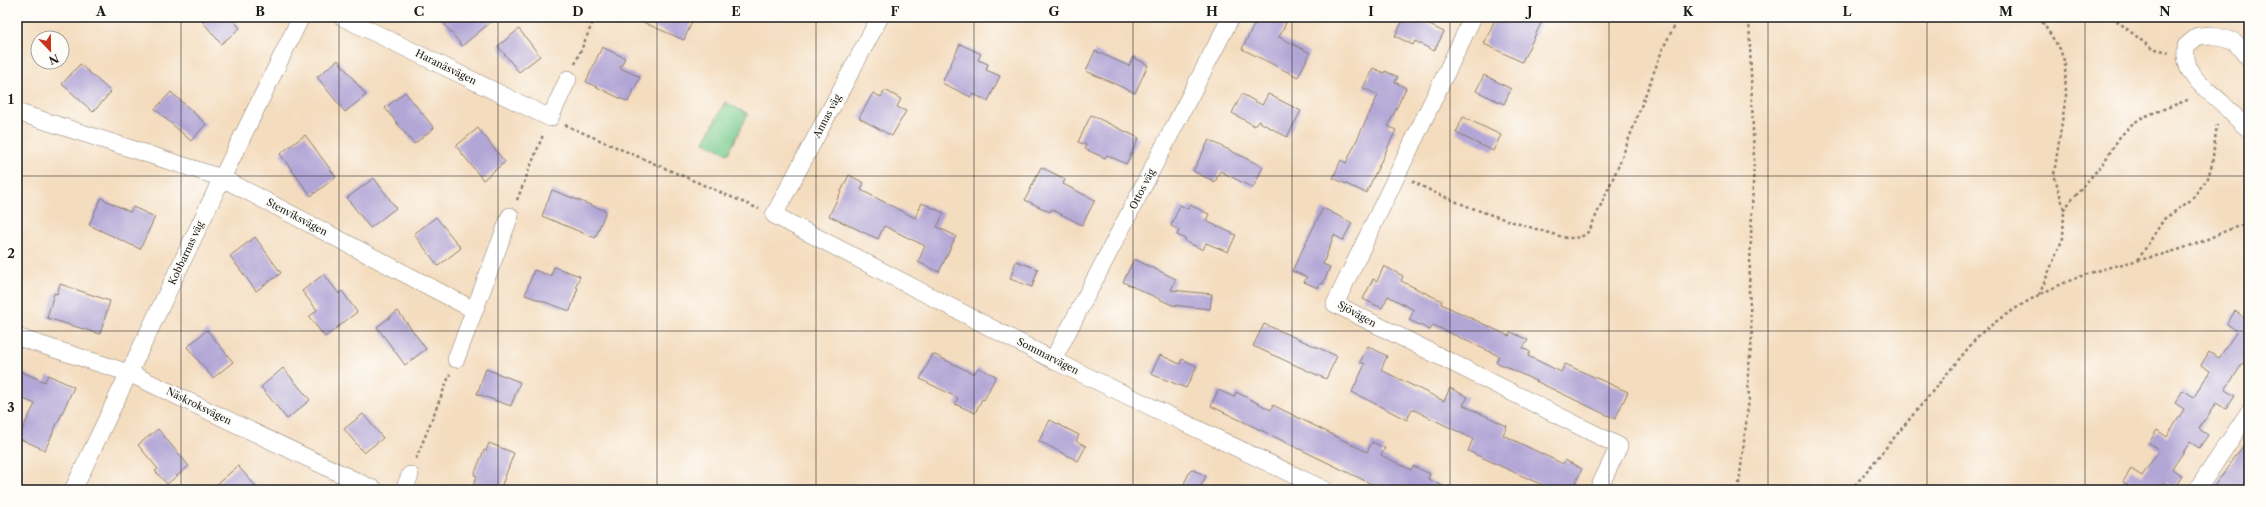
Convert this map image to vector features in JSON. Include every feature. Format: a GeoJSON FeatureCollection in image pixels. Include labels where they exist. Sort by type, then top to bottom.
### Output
{"type":"FeatureCollection","features":[{"type":"Feature","properties":{"kind":"street","name":"Kobbarnas väg"},"geometry":{"type":"LineString","coordinates":[[74,490],[222,178],[301,17]]}},
{"type":"Feature","properties":{"kind":"street","name":"Haranäsvägen"},"geometry":{"type":"LineString","coordinates":[[342,17],[550,118]]}},
{"type":"Feature","properties":{"kind":"street","name":"Annas väg"},"geometry":{"type":"LineString","coordinates":[[774,216],[880,17]]}},
{"type":"Feature","properties":{"kind":"street","name":"Ottos väg"},"geometry":{"type":"LineString","coordinates":[[1054,360],[1232,17]]}},
{"type":"Feature","properties":{"kind":"street","name":"Sjövägen"},"geometry":{"type":"LineString","coordinates":[[1474,17],[1334,304],[1619,446],[1598,490]]}},
{"type":"Feature","properties":{"kind":"street"},"geometry":{"type":"LineString","coordinates":[[2249,59],[2235,42],[2212,35],[2198,36],[2186,46],[2185,52],[2185,58],[2190,73],[2249,129]]}},
{"type":"Feature","properties":{"kind":"street"},"geometry":{"type":"LineString","coordinates":[[550,118],[568,79]]}},
{"type":"Feature","properties":{"kind":"street","name":"Stenviksvägen"},"geometry":{"type":"LineString","coordinates":[[17,112],[222,178],[474,310]]}},
{"type":"Feature","properties":{"kind":"street"},"geometry":{"type":"LineString","coordinates":[[456,358],[510,216]]}},
{"type":"Feature","properties":{"kind":"street","name":"Sommarvägen"},"geometry":{"type":"LineString","coordinates":[[774,216],[1054,360],[1325,490]]}},
{"type":"Feature","properties":{"kind":"street","name":"Näskroksvägen"},"geometry":{"type":"LineString","coordinates":[[17,337],[129,373],[375,490]]}},
{"type":"Feature","properties":{"kind":"street"},"geometry":{"type":"LineString","coordinates":[[2197,490],[2249,412]]}},
{"type":"Feature","properties":{"kind":"path"},"geometry":{"type":"LineString","coordinates":[[568,79],[595,17]]}},
{"type":"Feature","properties":{"kind":"path"},"geometry":{"type":"LineString","coordinates":[[1398,174],[1446,200],[1501,218],[1566,238],[1577,238],[1585,235],[1590,229],[1619,165],[1663,48],[1679,17]]}},
{"type":"Feature","properties":{"kind":"path"},"geometry":{"type":"LineString","coordinates":[[1740,490],[1739,483],[1749,399],[1748,375],[1752,338],[1749,290],[1754,159],[1750,17]]}},
{"type":"Feature","properties":{"kind":"path"},"geometry":{"type":"LineString","coordinates":[[2039,17],[2060,49],[2065,64],[2066,96],[2054,174],[2064,208],[2063,238],[2039,296]]}},
{"type":"Feature","properties":{"kind":"path"},"geometry":{"type":"LineString","coordinates":[[2112,17],[2151,48],[2163,52],[2185,52]]}},
{"type":"Feature","properties":{"kind":"path"},"geometry":{"type":"LineString","coordinates":[[2064,208],[2104,162],[2119,138],[2131,125],[2143,117],[2215,97],[2212,164],[2208,178],[2190,200],[2164,219],[2138,260]]}},
{"type":"Feature","properties":{"kind":"path"},"geometry":{"type":"LineString","coordinates":[[510,216],[550,118],[774,216]]}},
{"type":"Feature","properties":{"kind":"path"},"geometry":{"type":"LineString","coordinates":[[1851,490],[1979,335],[1998,319],[2039,296],[2092,272],[2192,246],[2239,225],[2249,224]]}},
{"type":"Feature","properties":{"kind":"path"},"geometry":{"type":"LineString","coordinates":[[407,483],[456,358]]}},
{"type":"Feature","properties":{"kind":"green space"},"geometry":{"type":"Polygon","coordinates":[[[725,102],[748,114],[728,154],[704,142],[725,102]]]}},
{"type":"Feature","properties":{"kind":"building"},"geometry":{"type":"Polygon","coordinates":[[[199,17],[231,17],[240,28],[221,44],[199,17]]]}},
{"type":"Feature","properties":{"kind":"building"},"geometry":{"type":"Polygon","coordinates":[[[439,17],[497,17],[462,46],[439,17]]]}},
{"type":"Feature","properties":{"kind":"building"},"geometry":{"type":"Polygon","coordinates":[[[631,17],[694,17],[684,40],[631,17]]]}},
{"type":"Feature","properties":{"kind":"building"},"geometry":{"type":"Polygon","coordinates":[[[1258,17],[1275,17],[1286,23],[1279,37],[1310,53],[1298,77],[1242,49],[1258,17]]]}},
{"type":"Feature","properties":{"kind":"building"},"geometry":{"type":"Polygon","coordinates":[[[1405,17],[1413,17],[1444,32],[1434,51],[1415,41],[1413,45],[1395,36],[1405,17]]]}},
{"type":"Feature","properties":{"kind":"building"},"geometry":{"type":"Polygon","coordinates":[[[1496,17],[1544,17],[1522,62],[1484,44],[1496,17]]]}},
{"type":"Feature","properties":{"kind":"building"},"geometry":{"type":"Polygon","coordinates":[[[519,29],[540,56],[519,72],[498,46],[519,29]]]}},
{"type":"Feature","properties":{"kind":"building"},"geometry":{"type":"Polygon","coordinates":[[[960,44],[981,54],[978,60],[988,64],[986,70],[1000,76],[988,101],[973,94],[971,97],[942,83],[960,44]]]}},
{"type":"Feature","properties":{"kind":"building"},"geometry":{"type":"Polygon","coordinates":[[[602,47],[625,58],[620,68],[640,77],[628,102],[586,82],[602,47]]]}},
{"type":"Feature","properties":{"kind":"building"},"geometry":{"type":"Polygon","coordinates":[[[1095,51],[1129,66],[1133,57],[1148,65],[1135,93],[1086,71],[1095,51]]]}},
{"type":"Feature","properties":{"kind":"building"},"geometry":{"type":"Polygon","coordinates":[[[338,60],[366,95],[345,112],[317,77],[338,60]]]}},
{"type":"Feature","properties":{"kind":"building"},"geometry":{"type":"Polygon","coordinates":[[[80,64],[111,92],[93,112],[62,84],[80,64]]]}},
{"type":"Feature","properties":{"kind":"building"},"geometry":{"type":"Polygon","coordinates":[[[1373,68],[1384,73],[1385,71],[1398,77],[1395,82],[1406,88],[1388,126],[1396,130],[1366,193],[1333,178],[1341,160],[1346,163],[1378,95],[1363,88],[1373,68]]]}},
{"type":"Feature","properties":{"kind":"building"},"geometry":{"type":"Polygon","coordinates":[[[1484,75],[1511,89],[1504,104],[1476,91],[1484,75]]]}},
{"type":"Feature","properties":{"kind":"building"},"geometry":{"type":"Polygon","coordinates":[[[885,90],[901,99],[897,107],[906,111],[892,136],[859,118],[873,93],[881,97],[885,90]]]}},
{"type":"Feature","properties":{"kind":"building"},"geometry":{"type":"Polygon","coordinates":[[[171,92],[206,124],[191,141],[155,109],[171,92]]]}},
{"type":"Feature","properties":{"kind":"building"},"geometry":{"type":"Polygon","coordinates":[[[405,92],[434,128],[414,144],[385,108],[405,92]]]}},
{"type":"Feature","properties":{"kind":"building"},"geometry":{"type":"Polygon","coordinates":[[[1242,94],[1262,105],[1268,94],[1301,111],[1287,137],[1258,121],[1255,126],[1232,113],[1242,94]]]}},
{"type":"Feature","properties":{"kind":"building"},"geometry":{"type":"Polygon","coordinates":[[[1091,115],[1139,138],[1126,164],[1107,155],[1105,158],[1085,149],[1086,145],[1078,142],[1091,115]]]}},
{"type":"Feature","properties":{"kind":"building"},"geometry":{"type":"Polygon","coordinates":[[[1463,117],[1501,135],[1493,151],[1456,133],[1463,117]]]}},
{"type":"Feature","properties":{"kind":"building"},"geometry":{"type":"Polygon","coordinates":[[[478,128],[505,162],[483,180],[456,146],[478,128]]]}},
{"type":"Feature","properties":{"kind":"building"},"geometry":{"type":"Polygon","coordinates":[[[305,135],[336,177],[311,196],[280,154],[305,135]]]}},
{"type":"Feature","properties":{"kind":"building"},"geometry":{"type":"Polygon","coordinates":[[[1209,140],[1263,167],[1253,188],[1220,171],[1215,182],[1193,171],[1209,140]]]}},
{"type":"Feature","properties":{"kind":"building"},"geometry":{"type":"Polygon","coordinates":[[[1041,167],[1065,179],[1063,184],[1095,200],[1082,225],[1051,209],[1050,212],[1025,200],[1041,167]]]}},
{"type":"Feature","properties":{"kind":"building"},"geometry":{"type":"Polygon","coordinates":[[[849,175],[864,183],[861,190],[915,218],[922,203],[944,213],[937,227],[956,236],[939,272],[918,262],[925,246],[884,226],[878,239],[829,216],[849,175]]]}},
{"type":"Feature","properties":{"kind":"building"},"geometry":{"type":"Polygon","coordinates":[[[374,178],[396,208],[370,228],[347,198],[374,178]]]}},
{"type":"Feature","properties":{"kind":"building"},"geometry":{"type":"Polygon","coordinates":[[[552,190],[606,211],[595,238],[542,216],[552,190]]]}},
{"type":"Feature","properties":{"kind":"building"},"geometry":{"type":"Polygon","coordinates":[[[101,198],[130,212],[133,207],[155,217],[140,249],[89,225],[101,198]]]}},
{"type":"Feature","properties":{"kind":"building"},"geometry":{"type":"Polygon","coordinates":[[[1180,205],[1188,209],[1190,205],[1209,214],[1206,221],[1236,235],[1228,252],[1206,243],[1203,250],[1177,235],[1179,230],[1171,226],[1180,205]]]}},
{"type":"Feature","properties":{"kind":"building"},"geometry":{"type":"Polygon","coordinates":[[[1323,208],[1352,223],[1343,240],[1334,235],[1323,264],[1330,267],[1323,284],[1320,283],[1318,288],[1304,282],[1307,277],[1292,271],[1323,208]]]}},
{"type":"Feature","properties":{"kind":"building"},"geometry":{"type":"Polygon","coordinates":[[[436,217],[461,248],[438,266],[414,234],[436,217]]]}},
{"type":"Feature","properties":{"kind":"building"},"geometry":{"type":"Polygon","coordinates":[[[255,237],[281,273],[256,291],[230,256],[255,237]]]}},
{"type":"Feature","properties":{"kind":"building"},"geometry":{"type":"Polygon","coordinates":[[[1134,259],[1176,279],[1171,290],[1212,294],[1210,309],[1172,305],[1123,282],[1134,259]]]}},
{"type":"Feature","properties":{"kind":"building"},"geometry":{"type":"Polygon","coordinates":[[[1016,261],[1038,269],[1032,287],[1010,279],[1016,261]]]}},
{"type":"Feature","properties":{"kind":"building"},"geometry":{"type":"Polygon","coordinates":[[[1384,266],[1403,276],[1401,281],[1442,301],[1441,304],[1509,336],[1511,332],[1528,340],[1523,348],[1530,352],[1528,356],[1561,372],[1565,364],[1628,392],[1615,419],[1496,362],[1499,356],[1433,325],[1430,330],[1409,320],[1414,310],[1388,296],[1382,308],[1363,299],[1373,279],[1377,281],[1384,266]]]}},
{"type":"Feature","properties":{"kind":"building"},"geometry":{"type":"Polygon","coordinates":[[[554,267],[580,276],[576,287],[578,288],[570,311],[525,295],[534,270],[551,276],[554,267]]]}},
{"type":"Feature","properties":{"kind":"building"},"geometry":{"type":"Polygon","coordinates":[[[324,274],[339,294],[342,291],[357,312],[325,337],[309,317],[317,310],[302,291],[324,274]]]}},
{"type":"Feature","properties":{"kind":"building"},"geometry":{"type":"Polygon","coordinates":[[[60,284],[110,301],[100,334],[47,318],[54,293],[57,294],[60,284]]]}},
{"type":"Feature","properties":{"kind":"building"},"geometry":{"type":"Polygon","coordinates":[[[398,311],[426,349],[405,365],[377,327],[398,311]]]}},
{"type":"Feature","properties":{"kind":"building"},"geometry":{"type":"Polygon","coordinates":[[[2235,311],[2245,318],[2249,311],[2249,367],[2243,363],[2225,390],[2235,396],[2226,409],[2216,403],[2199,429],[2208,435],[2199,448],[2190,442],[2172,469],[2182,476],[2174,489],[2164,482],[2160,488],[2164,490],[2133,490],[2123,482],[2131,469],[2142,476],[2159,450],[2149,443],[2157,430],[2167,437],[2184,409],[2175,403],[2183,390],[2194,397],[2210,371],[2201,365],[2209,352],[2219,358],[2237,331],[2227,324],[2235,311]]]}},
{"type":"Feature","properties":{"kind":"building"},"geometry":{"type":"Polygon","coordinates":[[[1264,324],[1337,356],[1326,379],[1253,346],[1264,324]]]}},
{"type":"Feature","properties":{"kind":"building"},"geometry":{"type":"Polygon","coordinates":[[[207,330],[233,362],[213,378],[187,347],[207,330]]]}},
{"type":"Feature","properties":{"kind":"building"},"geometry":{"type":"Polygon","coordinates":[[[1368,346],[1387,356],[1381,370],[1444,401],[1450,388],[1468,397],[1463,405],[1507,426],[1503,435],[1563,464],[1565,460],[1582,469],[1572,490],[1553,490],[1468,451],[1473,439],[1412,409],[1407,420],[1352,392],[1365,364],[1360,362],[1368,346]]]}},
{"type":"Feature","properties":{"kind":"building"},"geometry":{"type":"Polygon","coordinates":[[[933,354],[974,374],[978,368],[996,376],[984,400],[982,399],[975,413],[955,404],[958,398],[920,379],[933,354]]]}},
{"type":"Feature","properties":{"kind":"building"},"geometry":{"type":"Polygon","coordinates":[[[1160,355],[1180,364],[1182,359],[1197,366],[1186,388],[1151,374],[1160,355]]]}},
{"type":"Feature","properties":{"kind":"building"},"geometry":{"type":"Polygon","coordinates":[[[283,368],[310,400],[287,419],[261,387],[283,368]]]}},
{"type":"Feature","properties":{"kind":"building"},"geometry":{"type":"Polygon","coordinates":[[[486,369],[520,382],[511,406],[477,394],[486,369]]]}},
{"type":"Feature","properties":{"kind":"building"},"geometry":{"type":"Polygon","coordinates":[[[17,370],[45,382],[48,375],[74,387],[45,450],[18,438],[35,404],[17,396],[17,370]]]}},
{"type":"Feature","properties":{"kind":"building"},"geometry":{"type":"Polygon","coordinates":[[[1218,390],[1234,397],[1236,392],[1271,410],[1273,405],[1367,452],[1372,442],[1385,448],[1381,455],[1411,470],[1413,466],[1430,474],[1428,479],[1451,490],[1384,490],[1211,406],[1218,390]]]}},
{"type":"Feature","properties":{"kind":"building"},"geometry":{"type":"Polygon","coordinates":[[[363,414],[383,438],[364,453],[344,429],[363,414]]]}},
{"type":"Feature","properties":{"kind":"building"},"geometry":{"type":"Polygon","coordinates":[[[1050,420],[1079,435],[1076,441],[1086,446],[1078,461],[1039,441],[1050,420]]]}},
{"type":"Feature","properties":{"kind":"building"},"geometry":{"type":"Polygon","coordinates":[[[158,429],[189,466],[167,484],[155,471],[158,469],[138,445],[158,429]]]}},
{"type":"Feature","properties":{"kind":"building"},"geometry":{"type":"Polygon","coordinates":[[[2249,438],[2249,490],[2212,490],[2217,482],[2249,438]]]}},
{"type":"Feature","properties":{"kind":"building"},"geometry":{"type":"Polygon","coordinates":[[[489,443],[514,453],[500,490],[485,490],[473,486],[477,476],[474,475],[484,450],[486,451],[489,443]]]}},
{"type":"Feature","properties":{"kind":"building"},"geometry":{"type":"Polygon","coordinates":[[[238,466],[259,490],[210,490],[238,466]]]}},
{"type":"Feature","properties":{"kind":"building"},"geometry":{"type":"Polygon","coordinates":[[[1191,469],[1206,476],[1199,490],[1181,490],[1191,469]]]}}]}
